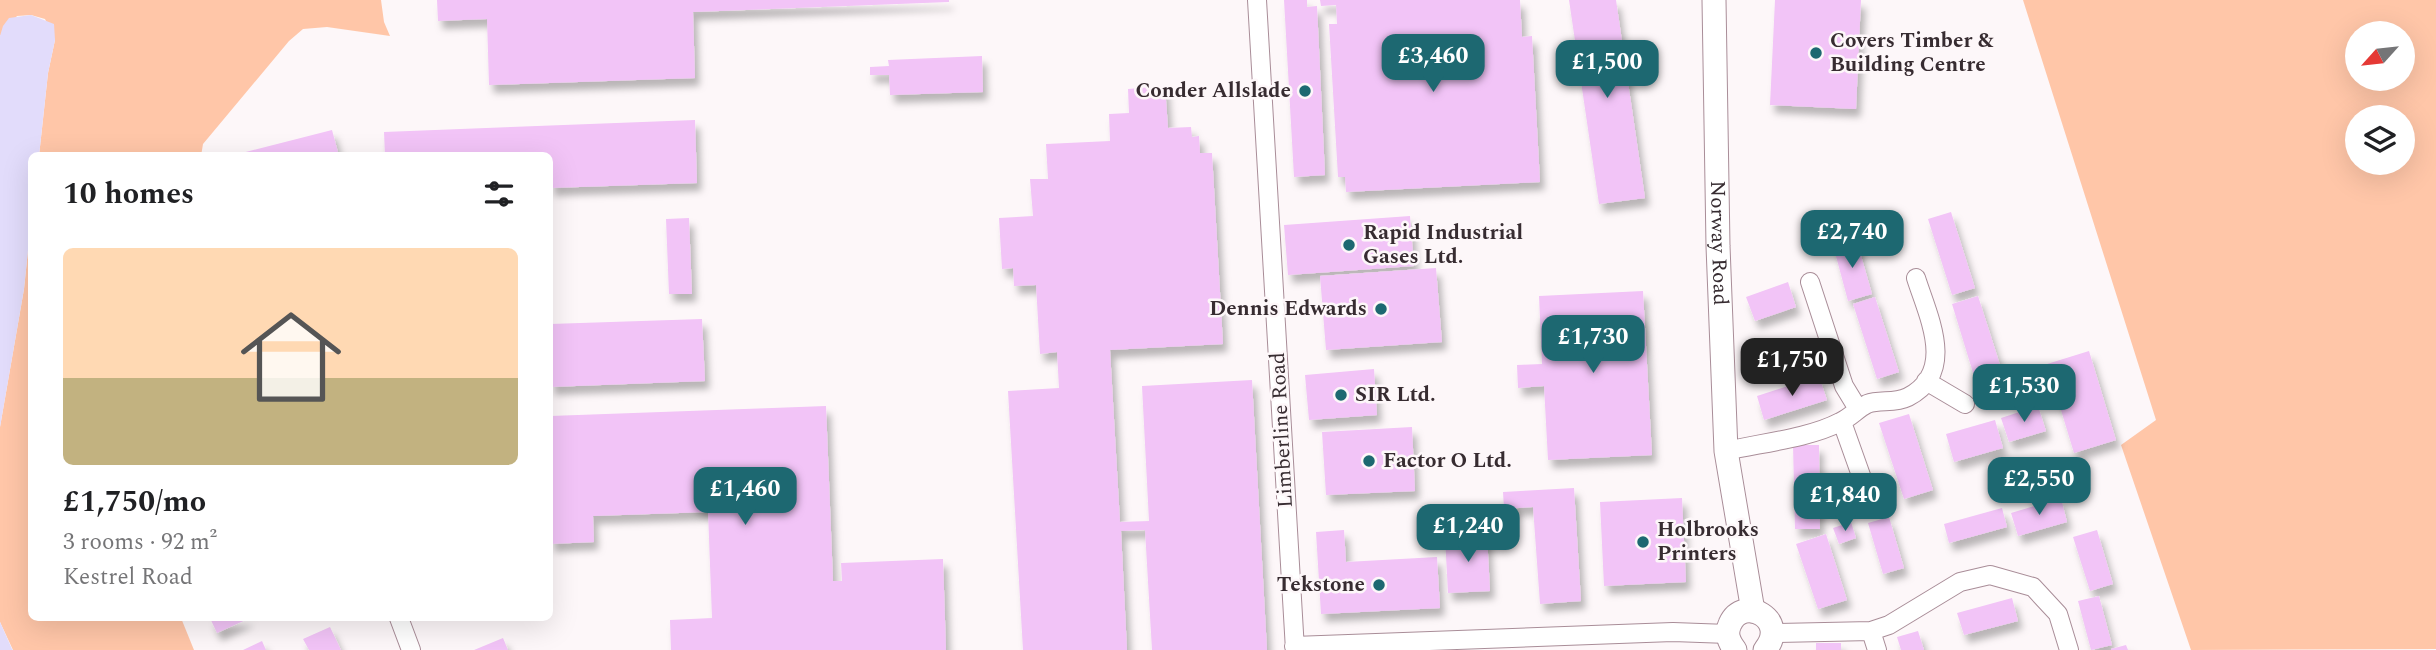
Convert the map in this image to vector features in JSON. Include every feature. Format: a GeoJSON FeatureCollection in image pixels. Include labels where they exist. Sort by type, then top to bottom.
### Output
{"type":"FeatureCollection","features":[{"type":"Feature","properties":{"kind":"street","name":"Limberline Road"},"geometry":{"type":"LineString","coordinates":[[1257,0],[1295,648]]}},
{"type":"Feature","properties":{"kind":"street","name":"Norway Road"},"geometry":{"type":"LineString","coordinates":[[1714,0],[1718,246],[1726,451],[1753,611]]}},
{"type":"Feature","properties":{"kind":"street"},"geometry":{"type":"LineString","coordinates":[[1726,451],[1821,430],[1842,422],[1870,403],[1896,402],[1911,396],[1926,381],[1935,366],[1937,344],[1916,278]]}},
{"type":"Feature","properties":{"kind":"street"},"geometry":{"type":"LineString","coordinates":[[1810,282],[1844,386],[1858,409]]}},
{"type":"Feature","properties":{"kind":"street"},"geometry":{"type":"LineString","coordinates":[[1926,381],[1965,404]]}},
{"type":"Feature","properties":{"kind":"street"},"geometry":{"type":"LineString","coordinates":[[1842,422],[1863,481]]}},
{"type":"Feature","properties":{"kind":"street"},"geometry":{"type":"LineString","coordinates":[[1295,648],[1673,632],[1731,642],[1728,627],[1736,615],[1753,611],[1766,617],[1769,641],[1871,631],[1889,625],[1960,582],[1990,575],[2033,587],[2058,614],[2069,650]]}},
{"type":"Feature","properties":{"kind":"street"},"geometry":{"type":"LineString","coordinates":[[400,621],[411,650]]}},
{"type":"Feature","properties":{"kind":"street"},"geometry":{"type":"LineString","coordinates":[[1871,631],[1877,650]]}},
{"type":"Feature","properties":{"kind":"shaded area"},"geometry":{"type":"Polygon","coordinates":[[[0,0],[381,0],[384,22],[390,36],[327,27],[303,29],[289,41],[203,144],[202,152],[39,152],[48,73],[55,40],[45,19],[31,15],[17,16],[0,36],[0,0]]]}},
{"type":"Feature","properties":{"kind":"shaded area"},"geometry":{"type":"Polygon","coordinates":[[[2023,0],[2436,0],[2436,649],[2191,650],[2121,445],[2156,420],[2023,0]]]}},
{"type":"Feature","properties":{"kind":"shaded area"},"geometry":{"type":"Polygon","coordinates":[[[31,15],[54,24],[55,40],[48,73],[39,152],[28,152],[28,250],[24,289],[0,427],[0,36],[9,18],[31,15]]]}},
{"type":"Feature","properties":{"kind":"shaded area"},"geometry":{"type":"Polygon","coordinates":[[[28,250],[28,621],[182,621],[194,650],[13,650],[0,622],[0,427],[24,289],[28,250]]]}},
{"type":"Feature","properties":{"kind":"shaded area"},"geometry":{"type":"Polygon","coordinates":[[[0,622],[12,649],[13,650],[0,650],[0,622]]]}},
{"type":"Feature","properties":{"kind":"building"},"geometry":{"type":"Polygon","coordinates":[[[437,0],[949,2],[693,12],[695,78],[489,85],[487,19],[438,21],[437,0]]]}},
{"type":"Feature","properties":{"kind":"building","name":"Conder Allslade"},"geometry":{"type":"Polygon","coordinates":[[[1284,0],[1307,0],[1307,7],[1317,6],[1325,175],[1294,177],[1284,0]]]}},
{"type":"Feature","properties":{"kind":"building"},"geometry":{"type":"Polygon","coordinates":[[[1320,0],[1520,0],[1522,37],[1532,36],[1540,182],[1346,192],[1345,177],[1338,177],[1329,24],[1337,24],[1336,5],[1321,6],[1320,0]]]}},
{"type":"Feature","properties":{"kind":"building"},"geometry":{"type":"Polygon","coordinates":[[[1569,0],[1616,0],[1645,198],[1599,204],[1569,0]]]}},
{"type":"Feature","properties":{"kind":"building","name":"Covers Timber & Building Centre"},"geometry":{"type":"Polygon","coordinates":[[[1775,0],[1861,0],[1856,109],[1770,105],[1775,0]]]}},
{"type":"Feature","properties":{"kind":"building"},"geometry":{"type":"Polygon","coordinates":[[[982,56],[983,92],[890,95],[889,75],[870,75],[870,67],[889,66],[888,60],[982,56]]]}},
{"type":"Feature","properties":{"kind":"building"},"geometry":{"type":"Polygon","coordinates":[[[1165,86],[1168,128],[1191,127],[1192,137],[1199,136],[1200,153],[1212,153],[1223,344],[1110,350],[1120,522],[1149,521],[1142,386],[1252,380],[1267,650],[1152,650],[1145,530],[1121,531],[1127,650],[1023,650],[1008,391],[1059,388],[1057,352],[1040,354],[1036,285],[1014,286],[1013,268],[1002,269],[999,218],[1033,216],[1030,179],[1048,179],[1046,144],[1110,141],[1109,114],[1129,113],[1128,89],[1165,86]]]}},
{"type":"Feature","properties":{"kind":"building"},"geometry":{"type":"Polygon","coordinates":[[[695,120],[697,183],[553,188],[553,152],[385,152],[384,132],[695,120]]]}},
{"type":"Feature","properties":{"kind":"building"},"geometry":{"type":"Polygon","coordinates":[[[332,130],[338,152],[246,152],[332,130]]]}},
{"type":"Feature","properties":{"kind":"building"},"geometry":{"type":"Polygon","coordinates":[[[1951,212],[1975,288],[1952,295],[1928,219],[1951,212]]]}},
{"type":"Feature","properties":{"kind":"building","name":"Rapid Industrial Gases Ltd."},"geometry":{"type":"Polygon","coordinates":[[[1410,216],[1414,266],[1288,275],[1284,225],[1410,216]]]}},
{"type":"Feature","properties":{"kind":"building"},"geometry":{"type":"Polygon","coordinates":[[[689,218],[692,294],[669,294],[666,219],[689,218]]]}},
{"type":"Feature","properties":{"kind":"building"},"geometry":{"type":"Polygon","coordinates":[[[1856,238],[1872,294],[1848,301],[1833,245],[1856,238]]]}},
{"type":"Feature","properties":{"kind":"building","name":"Dennis Edwards"},"geometry":{"type":"Polygon","coordinates":[[[1436,268],[1442,342],[1326,350],[1320,276],[1436,268]]]}},
{"type":"Feature","properties":{"kind":"building"},"geometry":{"type":"Polygon","coordinates":[[[1788,282],[1796,307],[1755,321],[1746,297],[1788,282]]]}},
{"type":"Feature","properties":{"kind":"building"},"geometry":{"type":"Polygon","coordinates":[[[1643,291],[1652,455],[1548,460],[1544,386],[1518,388],[1517,365],[1542,364],[1539,296],[1643,291]]]}},
{"type":"Feature","properties":{"kind":"building"},"geometry":{"type":"Polygon","coordinates":[[[1978,296],[2001,368],[1974,376],[1952,304],[1978,296]]]}},
{"type":"Feature","properties":{"kind":"building"},"geometry":{"type":"Polygon","coordinates":[[[1875,297],[1899,372],[1877,379],[1853,304],[1875,297]]]}},
{"type":"Feature","properties":{"kind":"building"},"geometry":{"type":"Polygon","coordinates":[[[702,319],[705,381],[553,387],[553,324],[702,319]]]}},
{"type":"Feature","properties":{"kind":"building"},"geometry":{"type":"Polygon","coordinates":[[[2089,351],[2116,440],[2074,453],[2047,364],[2089,351]]]}},
{"type":"Feature","properties":{"kind":"building","name":"SIR Ltd."},"geometry":{"type":"Polygon","coordinates":[[[1374,369],[1377,415],[1309,420],[1305,375],[1374,369]]]}},
{"type":"Feature","properties":{"kind":"building"},"geometry":{"type":"Polygon","coordinates":[[[1819,376],[1827,400],[1764,420],[1757,396],[1819,376]]]}},
{"type":"Feature","properties":{"kind":"building"},"geometry":{"type":"Polygon","coordinates":[[[826,406],[833,581],[842,581],[841,563],[943,559],[946,650],[671,650],[670,620],[712,618],[708,512],[593,516],[594,542],[553,544],[553,416],[826,406]]]}},
{"type":"Feature","properties":{"kind":"building"},"geometry":{"type":"Polygon","coordinates":[[[2038,406],[2046,431],[2009,442],[2001,418],[2038,406]]]}},
{"type":"Feature","properties":{"kind":"building"},"geometry":{"type":"Polygon","coordinates":[[[1909,414],[1933,490],[1904,499],[1879,423],[1909,414]]]}},
{"type":"Feature","properties":{"kind":"building"},"geometry":{"type":"Polygon","coordinates":[[[1995,420],[2003,448],[1954,462],[1946,434],[1995,420]]]}},
{"type":"Feature","properties":{"kind":"building","name":"Factor O Ltd."},"geometry":{"type":"Polygon","coordinates":[[[1412,427],[1415,491],[1326,495],[1322,432],[1412,427]]]}},
{"type":"Feature","properties":{"kind":"building"},"geometry":{"type":"Polygon","coordinates":[[[1793,445],[1819,445],[1820,529],[1795,529],[1793,445]]]}},
{"type":"Feature","properties":{"kind":"building"},"geometry":{"type":"Polygon","coordinates":[[[1574,488],[1581,601],[1540,604],[1533,507],[1504,509],[1503,492],[1574,488]]]}},
{"type":"Feature","properties":{"kind":"building","name":"Holbrooks Printers"},"geometry":{"type":"Polygon","coordinates":[[[1682,498],[1686,582],[1604,586],[1600,502],[1682,498]]]}},
{"type":"Feature","properties":{"kind":"building"},"geometry":{"type":"Polygon","coordinates":[[[2061,498],[2067,522],[2018,536],[2011,513],[2061,498]]]}},
{"type":"Feature","properties":{"kind":"building"},"geometry":{"type":"Polygon","coordinates":[[[2002,508],[2007,527],[1949,543],[1944,524],[2002,508]]]}},
{"type":"Feature","properties":{"kind":"building"},"geometry":{"type":"Polygon","coordinates":[[[1889,517],[1904,568],[1883,574],[1868,523],[1889,517]]]}},
{"type":"Feature","properties":{"kind":"building"},"geometry":{"type":"Polygon","coordinates":[[[1851,522],[1856,538],[1839,544],[1833,528],[1851,522]]]}},
{"type":"Feature","properties":{"kind":"building","name":"Tekstone"},"geometry":{"type":"Polygon","coordinates":[[[1344,530],[1346,562],[1437,557],[1440,608],[1321,614],[1316,532],[1344,530]]]}},
{"type":"Feature","properties":{"kind":"building"},"geometry":{"type":"Polygon","coordinates":[[[2097,530],[2113,584],[2090,591],[2073,537],[2097,530]]]}},
{"type":"Feature","properties":{"kind":"building"},"geometry":{"type":"Polygon","coordinates":[[[1487,534],[1490,591],[1448,593],[1445,537],[1487,534]]]}},
{"type":"Feature","properties":{"kind":"building"},"geometry":{"type":"Polygon","coordinates":[[[1826,534],[1847,600],[1818,609],[1796,544],[1826,534]]]}},
{"type":"Feature","properties":{"kind":"building"},"geometry":{"type":"Polygon","coordinates":[[[2099,596],[2112,645],[2091,650],[2078,601],[2099,596]]]}},
{"type":"Feature","properties":{"kind":"building"},"geometry":{"type":"Polygon","coordinates":[[[2012,598],[2018,621],[1964,635],[1957,613],[2012,598]]]}},
{"type":"Feature","properties":{"kind":"building"},"geometry":{"type":"Polygon","coordinates":[[[211,621],[243,621],[217,633],[211,621]]]}},
{"type":"Feature","properties":{"kind":"building"},"geometry":{"type":"Polygon","coordinates":[[[330,627],[341,650],[309,650],[303,639],[330,627]]]}},
{"type":"Feature","properties":{"kind":"building"},"geometry":{"type":"Polygon","coordinates":[[[1918,631],[1924,650],[1901,650],[1897,637],[1918,631]]]}},
{"type":"Feature","properties":{"kind":"building"},"geometry":{"type":"Polygon","coordinates":[[[503,638],[508,650],[474,650],[503,638]]]}},
{"type":"Feature","properties":{"kind":"building"},"geometry":{"type":"Polygon","coordinates":[[[262,641],[266,650],[243,650],[262,641]]]}},
{"type":"Feature","properties":{"kind":"building"},"geometry":{"type":"Polygon","coordinates":[[[1816,643],[1841,643],[1841,650],[1816,650],[1816,643]]]}},
{"type":"Feature","properties":{"kind":"building"},"geometry":{"type":"Polygon","coordinates":[[[2126,645],[2128,650],[2111,650],[2111,649],[2126,645]]]}},
{"type":"Feature","properties":{"kind":"place","name":"Covers Timber & Building Centre"},"geometry":{"type":"Point","coordinates":[1816,53]}},
{"type":"Feature","properties":{"kind":"place","name":"Conder Allslade"},"geometry":{"type":"Point","coordinates":[1305,91]}},
{"type":"Feature","properties":{"kind":"place","name":"Rapid Industrial Gases Ltd."},"geometry":{"type":"Point","coordinates":[1349,245]}},
{"type":"Feature","properties":{"kind":"place","name":"Dennis Edwards"},"geometry":{"type":"Point","coordinates":[1381,309]}},
{"type":"Feature","properties":{"kind":"place","name":"SIR Ltd."},"geometry":{"type":"Point","coordinates":[1341,395]}},
{"type":"Feature","properties":{"kind":"place","name":"Factor O Ltd."},"geometry":{"type":"Point","coordinates":[1369,461]}},
{"type":"Feature","properties":{"kind":"place","name":"Holbrooks Printers"},"geometry":{"type":"Point","coordinates":[1643,542]}},
{"type":"Feature","properties":{"kind":"place","name":"Tekstone"},"geometry":{"type":"Point","coordinates":[1379,585]}}]}
